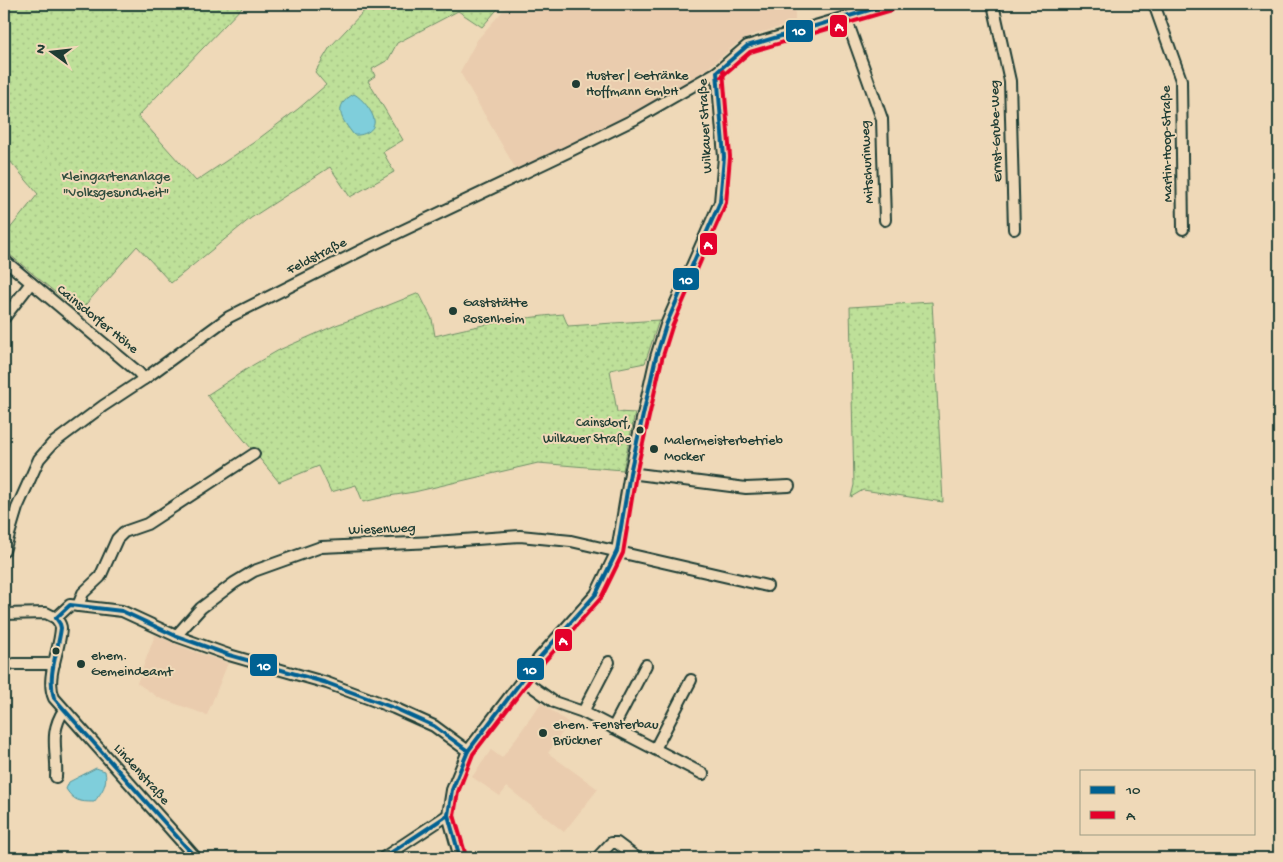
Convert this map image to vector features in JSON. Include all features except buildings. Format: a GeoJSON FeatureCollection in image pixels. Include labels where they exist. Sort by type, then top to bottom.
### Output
{"type":"FeatureCollection","features":[{"type":"Feature","properties":{"kind":"street","name":"Wilkauer Straße"},"geometry":{"type":"LineString","coordinates":[[448,816],[452,790],[468,751],[540,658],[596,594],[617,550],[630,473],[658,349],[666,325],[720,202],[724,157],[717,72],[747,46],[890,4]]}},
{"type":"Feature","properties":{"kind":"street","name":"Ernst-Grube-Weg"},"geometry":{"type":"LineString","coordinates":[[993,4],[1010,81],[1014,229]]}},
{"type":"Feature","properties":{"kind":"street","name":"Martin-Hoop-Straße"},"geometry":{"type":"LineString","coordinates":[[1154,4],[1181,80],[1183,229]]}},
{"type":"Feature","properties":{"kind":"street","name":"Mitschurinweg"},"geometry":{"type":"LineString","coordinates":[[846,18],[882,119],[885,220]]}},
{"type":"Feature","properties":{"kind":"street","name":"Feldstraße"},"geometry":{"type":"LineString","coordinates":[[5,548],[17,508],[40,459],[52,444],[229,316],[368,247],[568,152],[635,118],[717,72]]}},
{"type":"Feature","properties":{"kind":"street","name":"Cainsdorfer Höhe"},"geometry":{"type":"LineString","coordinates":[[4,260],[144,379]]}},
{"type":"Feature","properties":{"kind":"street"},"geometry":{"type":"LineString","coordinates":[[4,318],[31,283]]}},
{"type":"Feature","properties":{"kind":"street"},"geometry":{"type":"LineString","coordinates":[[78,606],[83,593],[100,577],[117,539],[124,532],[147,524],[254,454]]}},
{"type":"Feature","properties":{"kind":"street"},"geometry":{"type":"LineString","coordinates":[[630,473],[746,488],[789,486]]}},
{"type":"Feature","properties":{"kind":"street","name":"Wiesenweg"},"geometry":{"type":"LineString","coordinates":[[176,636],[202,608],[234,583],[254,571],[321,546],[434,542],[520,536],[571,541],[617,550],[766,586]]}},
{"type":"Feature","properties":{"kind":"street"},"geometry":{"type":"LineString","coordinates":[[4,613],[46,613],[56,618],[70,605],[122,611],[176,636],[229,655],[327,683],[394,708],[434,726],[468,751]]}},
{"type":"Feature","properties":{"kind":"street","name":"Lindenstraße"},"geometry":{"type":"LineString","coordinates":[[56,618],[61,628],[54,664],[52,692],[54,698],[196,858]]}},
{"type":"Feature","properties":{"kind":"street"},"geometry":{"type":"LineString","coordinates":[[583,712],[609,662]]}},
{"type":"Feature","properties":{"kind":"street"},"geometry":{"type":"LineString","coordinates":[[14,664],[54,664]]}},
{"type":"Feature","properties":{"kind":"street"},"geometry":{"type":"LineString","coordinates":[[613,728],[646,665]]}},
{"type":"Feature","properties":{"kind":"street"},"geometry":{"type":"LineString","coordinates":[[523,680],[554,702],[583,712],[703,774]]}},
{"type":"Feature","properties":{"kind":"street"},"geometry":{"type":"LineString","coordinates":[[655,749],[691,680]]}},
{"type":"Feature","properties":{"kind":"street"},"geometry":{"type":"LineString","coordinates":[[56,777],[55,735],[59,718],[64,710]]}},
{"type":"Feature","properties":{"kind":"street"},"geometry":{"type":"LineString","coordinates":[[383,858],[448,816],[460,858]]}},
{"type":"Feature","properties":{"kind":"street"},"geometry":{"type":"LineString","coordinates":[[597,858],[611,843],[617,843],[637,858]]}},
{"type":"Feature","properties":{"kind":"shaded area","name":"Huster | Getränke Hoffmann GmbH"},"geometry":{"type":"Polygon","coordinates":[[[509,4],[795,4],[795,23],[752,35],[736,44],[707,69],[660,99],[551,156],[517,171],[460,72],[477,40],[509,4]]]}},
{"type":"Feature","properties":{"kind":"shaded area"},"geometry":{"type":"Polygon","coordinates":[[[155,635],[228,663],[207,715],[159,698],[137,683],[155,635]]]}},
{"type":"Feature","properties":{"kind":"shaded area"},"geometry":{"type":"Polygon","coordinates":[[[541,703],[569,723],[548,753],[598,789],[564,832],[507,787],[500,796],[472,777],[491,750],[502,758],[541,703]]]}},
{"type":"Feature","properties":{"kind":"green space","name":"Kleingartenanlage \"Volksgesundheit\""},"geometry":{"type":"Polygon","coordinates":[[[4,4],[245,4],[138,116],[196,181],[253,143],[326,85],[315,72],[330,47],[373,4],[502,4],[482,27],[458,11],[397,43],[388,60],[372,69],[375,76],[368,81],[403,140],[383,152],[394,172],[350,197],[330,167],[251,218],[171,283],[137,246],[79,312],[4,250],[4,236],[38,194],[4,154],[4,4]]]}},
{"type":"Feature","properties":{"kind":"green space"},"geometry":{"type":"Polygon","coordinates":[[[419,293],[432,319],[435,336],[498,322],[563,314],[568,326],[659,320],[645,363],[610,370],[617,412],[635,413],[623,470],[538,463],[363,502],[356,485],[331,492],[319,466],[279,482],[207,395],[279,350],[336,325],[419,293]]]}},
{"type":"Feature","properties":{"kind":"green space"},"geometry":{"type":"Polygon","coordinates":[[[932,302],[943,502],[863,490],[851,497],[854,485],[850,307],[932,302]]]}},
{"type":"Feature","properties":{"kind":"water"},"geometry":{"type":"Polygon","coordinates":[[[354,94],[367,106],[374,120],[371,130],[364,134],[354,135],[342,118],[341,108],[343,103],[354,94]]]}},
{"type":"Feature","properties":{"kind":"water"},"geometry":{"type":"Polygon","coordinates":[[[96,768],[105,771],[106,776],[104,788],[100,795],[94,802],[81,801],[74,798],[66,789],[69,782],[96,768]]]}},
{"type":"Feature","properties":{"kind":"transit line","name":"10"},"geometry":{"type":"LineString","coordinates":[[717,72],[747,46],[890,4]]}},
{"type":"Feature","properties":{"kind":"transit line","name":"A"},"geometry":{"type":"LineString","coordinates":[[721,77],[750,52],[892,10]]}},
{"type":"Feature","properties":{"kind":"transit line","name":"A"},"geometry":{"type":"LineString","coordinates":[[466,856],[454,815],[458,792],[473,754],[544,662],[601,598],[623,553],[636,474],[662,359],[672,327],[726,203],[730,157],[723,71]]}},
{"type":"Feature","properties":{"kind":"transit line","name":"10"},"geometry":{"type":"LineString","coordinates":[[460,858],[448,815],[452,790],[468,751],[539,658],[596,594],[617,551],[630,473],[656,357],[666,325],[720,202],[724,157],[717,72]]}},
{"type":"Feature","properties":{"kind":"transit line","name":"10"},"geometry":{"type":"LineString","coordinates":[[56,618],[70,605],[122,611],[176,636],[229,655],[327,683],[394,708],[434,726],[468,751]]}},
{"type":"Feature","properties":{"kind":"transit line","name":"10"},"geometry":{"type":"LineString","coordinates":[[56,618],[61,628],[52,672],[54,698],[196,858]]}},
{"type":"Feature","properties":{"kind":"transit line","name":"10"},"geometry":{"type":"LineString","coordinates":[[383,858],[448,815]]}},
{"type":"Feature","properties":{"kind":"place","name":"Huster | Getränke Hoffmann GmbH"},"geometry":{"type":"Point","coordinates":[576,84]}},
{"type":"Feature","properties":{"kind":"place","name":"Gaststätte Rosenheim"},"geometry":{"type":"Point","coordinates":[453,311]}},
{"type":"Feature","properties":{"kind":"place","name":"Cainsdorf, Wilkauer Straße"},"geometry":{"type":"Point","coordinates":[640,430]}},
{"type":"Feature","properties":{"kind":"place","name":"Malermeisterbetrieb Mocker"},"geometry":{"type":"Point","coordinates":[654,449]}},
{"type":"Feature","properties":{"kind":"place","name":"ehem. Gemeindeamt"},"geometry":{"type":"Point","coordinates":[81,664]}},
{"type":"Feature","properties":{"kind":"place","name":"ehem. Fensterbau Brückner"},"geometry":{"type":"Point","coordinates":[543,733]}}]}
